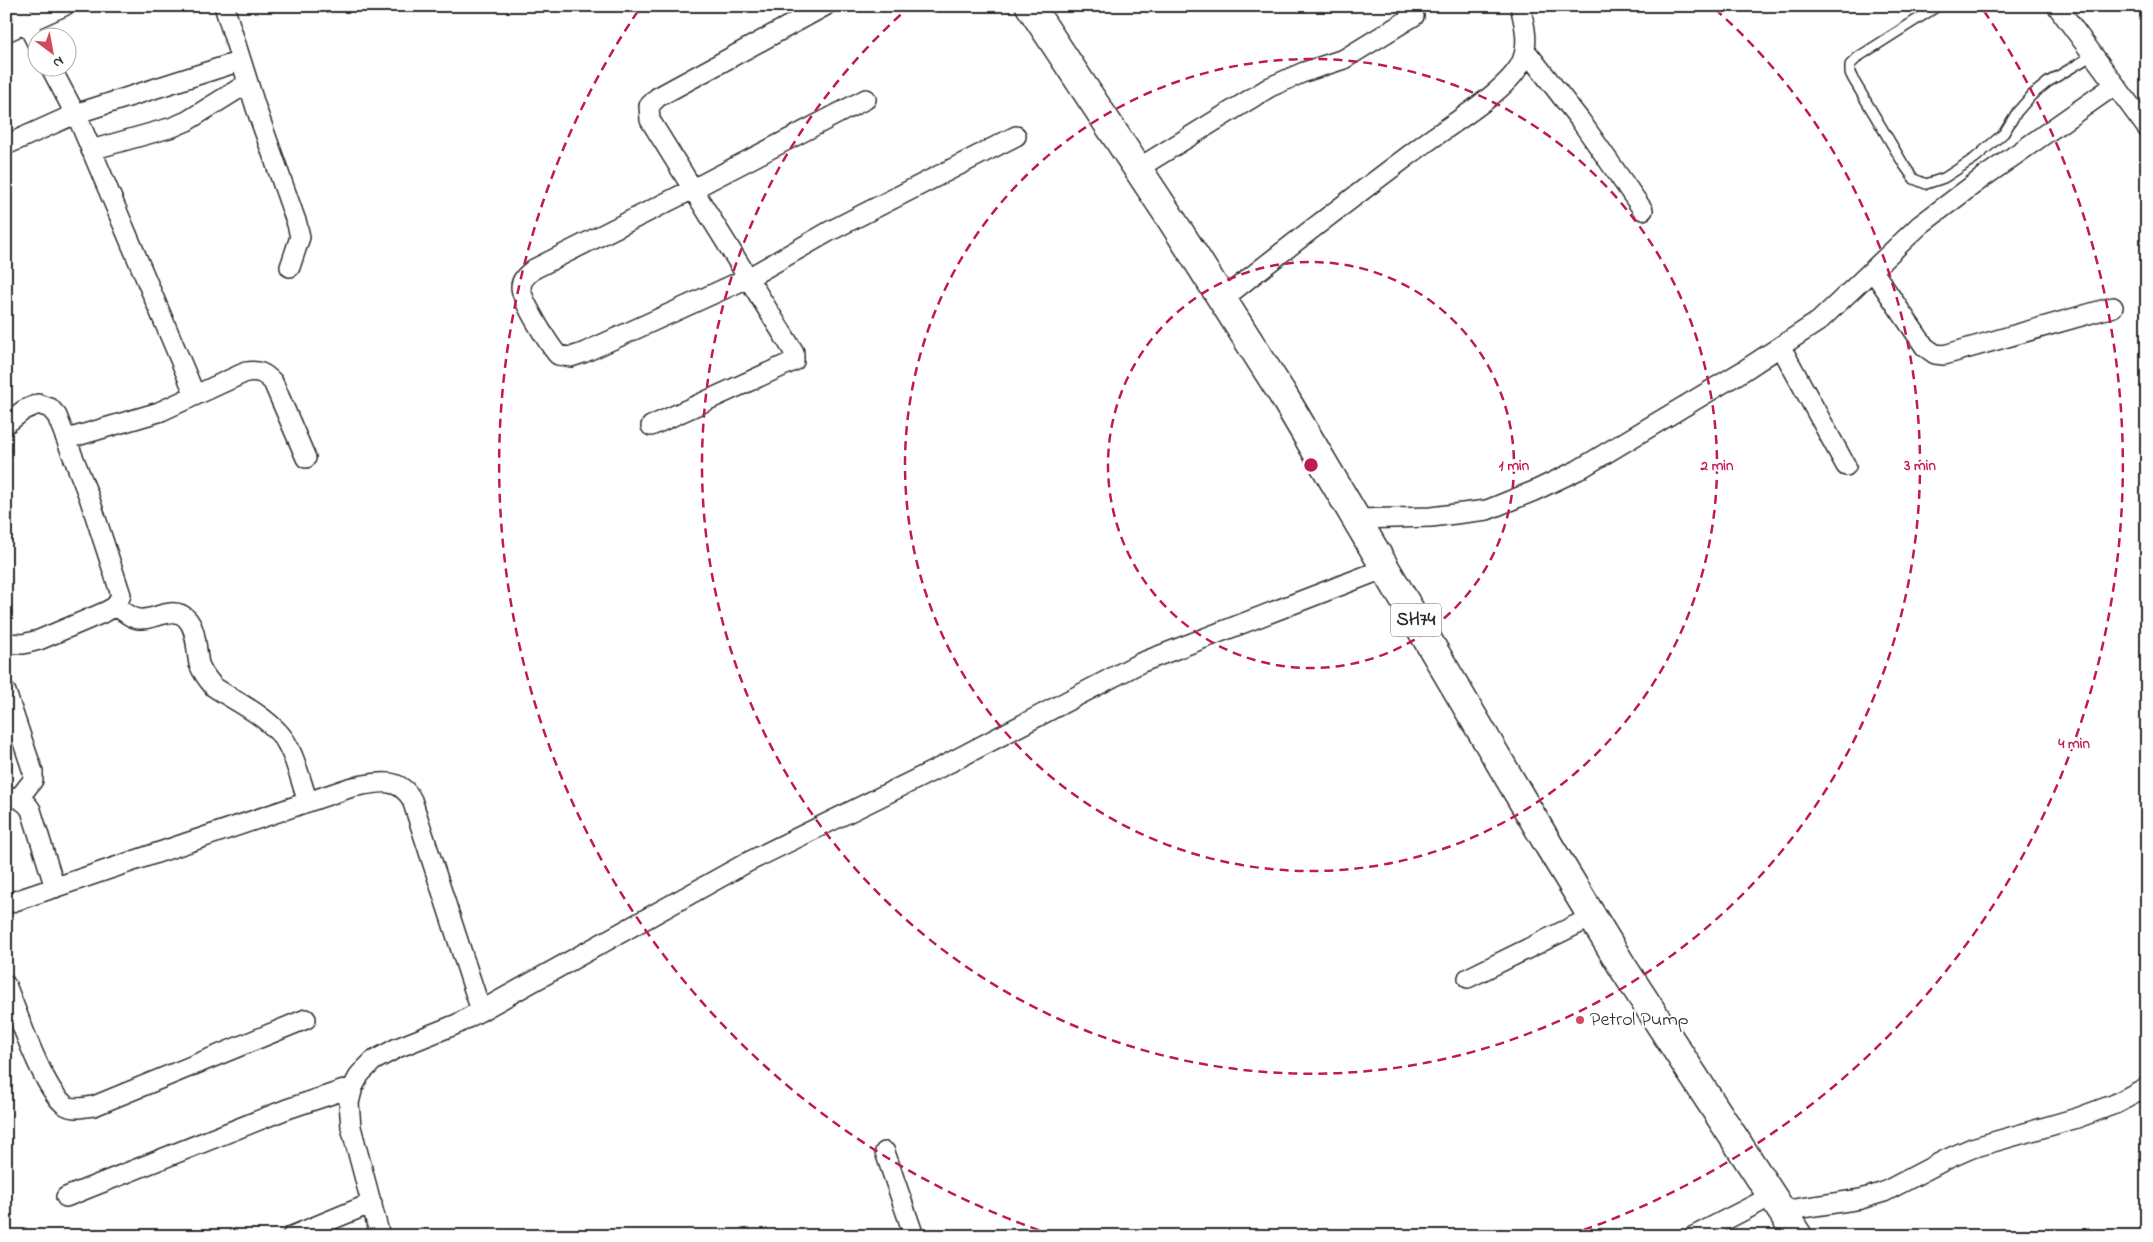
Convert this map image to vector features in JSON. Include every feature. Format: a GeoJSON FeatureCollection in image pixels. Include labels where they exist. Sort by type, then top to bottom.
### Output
{"type":"FeatureCollection","features":[{"type":"Feature","properties":{"kind":"highway","name":"SH74"},"geometry":{"type":"LineString","coordinates":[[1030,6],[1223,299],[1358,519],[1540,832],[1592,917],[1798,1236]]}},
{"type":"Feature","properties":{"kind":"street"},"geometry":{"type":"LineString","coordinates":[[6,32],[22,15],[64,6]]}},
{"type":"Feature","properties":{"kind":"street"},"geometry":{"type":"LineString","coordinates":[[224,6],[248,83],[298,224],[300,236],[290,267]]}},
{"type":"Feature","properties":{"kind":"street"},"geometry":{"type":"LineString","coordinates":[[651,426],[794,361],[794,352],[650,120],[649,106],[658,97],[825,6]]}},
{"type":"Feature","properties":{"kind":"street"},"geometry":{"type":"LineString","coordinates":[[1223,299],[1309,230],[1477,106],[1507,81],[1520,65],[1526,51],[1525,27],[1520,6]]}},
{"type":"Feature","properties":{"kind":"street"},"geometry":{"type":"LineString","coordinates":[[2057,6],[2147,128]]}},
{"type":"Feature","properties":{"kind":"street"},"geometry":{"type":"LineString","coordinates":[[22,15],[29,28]]}},
{"type":"Feature","properties":{"kind":"street"},"geometry":{"type":"LineString","coordinates":[[1137,169],[1270,87],[1304,72],[1344,59],[1414,16]]}},
{"type":"Feature","properties":{"kind":"street"},"geometry":{"type":"LineString","coordinates":[[1526,51],[1580,120],[1643,210]]}},
{"type":"Feature","properties":{"kind":"street"},"geometry":{"type":"LineString","coordinates":[[6,144],[75,114],[241,61]]}},
{"type":"Feature","properties":{"kind":"street"},"geometry":{"type":"LineString","coordinates":[[56,78],[91,150],[195,395]]}},
{"type":"Feature","properties":{"kind":"street"},"geometry":{"type":"LineString","coordinates":[[91,150],[173,127],[187,121],[248,83]]}},
{"type":"Feature","properties":{"kind":"street"},"geometry":{"type":"LineString","coordinates":[[1358,519],[1431,517],[1487,510],[1534,491],[1578,470],[1664,420],[1819,321],[1920,225],[1981,179],[2115,85]]}},
{"type":"Feature","properties":{"kind":"street"},"geometry":{"type":"LineString","coordinates":[[866,99],[693,189],[544,262],[534,269],[523,279],[521,287],[524,297],[551,347],[558,355],[571,357],[583,354],[748,278],[830,231],[1016,136]]}},
{"type":"Feature","properties":{"kind":"street"},"geometry":{"type":"LineString","coordinates":[[1873,271],[1925,347],[1935,354],[1944,355],[2113,307]]}},
{"type":"Feature","properties":{"kind":"street"},"geometry":{"type":"LineString","coordinates":[[1781,347],[1846,466]]}},
{"type":"Feature","properties":{"kind":"street"},"geometry":{"type":"LineString","coordinates":[[67,440],[143,418],[246,372],[257,370],[264,373],[272,382],[306,458]]}},
{"type":"Feature","properties":{"kind":"street"},"geometry":{"type":"LineString","coordinates":[[6,424],[24,410],[38,404],[50,408],[57,416],[89,497],[121,595],[116,606],[39,640],[24,644],[6,643]]}},
{"type":"Feature","properties":{"kind":"street"},"geometry":{"type":"LineString","coordinates":[[380,1236],[351,1127],[349,1103],[353,1087],[360,1074],[373,1061],[396,1048],[457,1024],[748,862],[949,763],[1140,663],[1386,568]]}},
{"type":"Feature","properties":{"kind":"street"},"geometry":{"type":"LineString","coordinates":[[116,606],[138,619],[166,613],[181,614],[187,618],[193,628],[200,666],[207,679],[214,687],[268,723],[281,734],[288,747],[308,802]]}},
{"type":"Feature","properties":{"kind":"street"},"geometry":{"type":"LineString","coordinates":[[6,692],[33,772],[32,780],[13,797],[27,804],[31,810],[55,888]]}},
{"type":"Feature","properties":{"kind":"street"},"geometry":{"type":"LineString","coordinates":[[6,904],[352,787],[380,782],[398,784],[407,790],[412,800],[481,1011]]}},
{"type":"Feature","properties":{"kind":"street"},"geometry":{"type":"LineString","coordinates":[[1468,978],[1592,917]]}},
{"type":"Feature","properties":{"kind":"street"},"geometry":{"type":"LineString","coordinates":[[6,985],[12,1016],[53,1093],[64,1105],[78,1109],[94,1106],[306,1019]]}},
{"type":"Feature","properties":{"kind":"street"},"geometry":{"type":"LineString","coordinates":[[66,1196],[287,1110],[353,1087]]}},
{"type":"Feature","properties":{"kind":"street"},"geometry":{"type":"LineString","coordinates":[[1694,1236],[1777,1204],[1861,1199],[1884,1192],[1972,1148],[2077,1118],[2115,1104],[2147,1087]]}},
{"type":"Feature","properties":{"kind":"street"},"geometry":{"type":"LineString","coordinates":[[885,1152],[914,1236]]}},
{"type":"Feature","properties":{"kind":"street"},"geometry":{"type":"LineString","coordinates":[[292,1236],[372,1202]]}},
{"type":"Feature","properties":{"kind":"lane"},"geometry":{"type":"LineString","coordinates":[[1938,6],[1858,57],[1850,65],[1850,73],[1853,79],[1904,165],[1914,179],[1926,184],[1944,178],[1975,158],[2004,134],[2017,112],[2032,95],[2048,82],[2092,55]]}},
{"type":"Feature","properties":{"kind":"place","name":"Petrol Pump"},"geometry":{"type":"Point","coordinates":[1580,1020]}}]}
